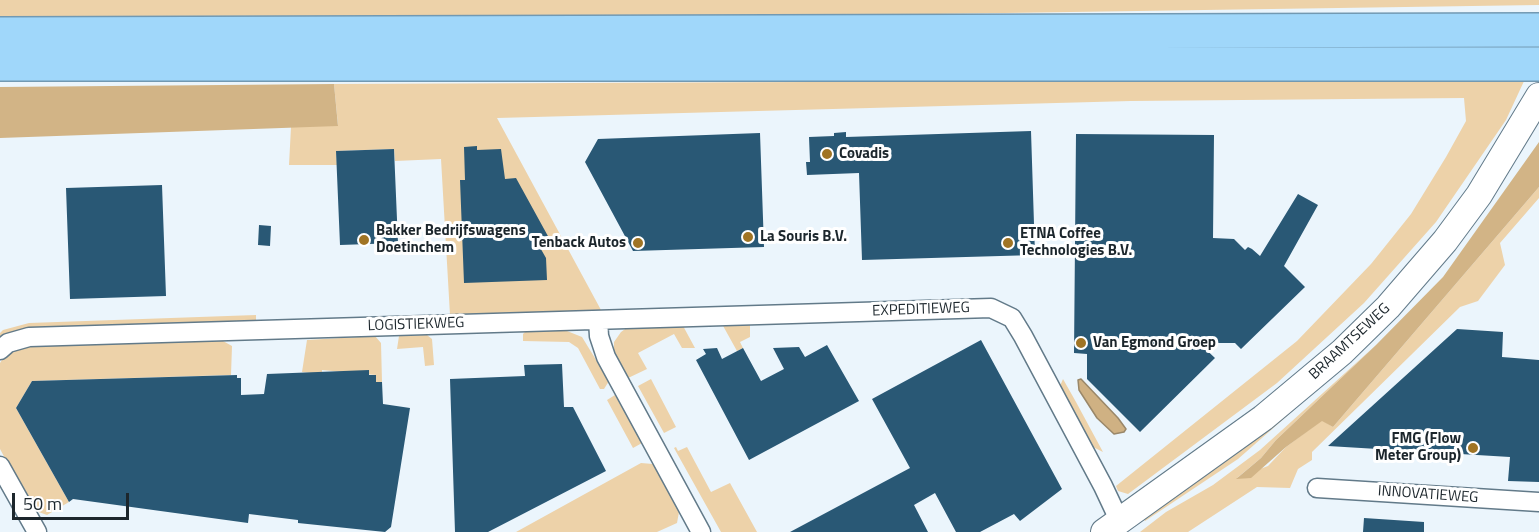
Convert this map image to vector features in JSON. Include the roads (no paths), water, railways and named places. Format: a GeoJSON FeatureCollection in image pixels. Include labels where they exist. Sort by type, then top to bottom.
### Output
{"type":"FeatureCollection","features":[{"type":"Feature","properties":{"kind":"highway"},"geometry":{"type":"LineString","coordinates":[[0,34],[1533,29]]}},
{"type":"Feature","properties":{"kind":"highway"},"geometry":{"type":"LineString","coordinates":[[0,64],[1539,64]]}},
{"type":"Feature","properties":{"kind":"street","name":"BRAAMTSEWEG"},"geometry":{"type":"LineString","coordinates":[[1111,526],[1263,418],[1334,359],[1381,315],[1445,241],[1479,195],[1539,96]]}},
{"type":"Feature","properties":{"kind":"street","name":"EXPEDITIEWEG"},"geometry":{"type":"LineString","coordinates":[[598,320],[991,308],[1001,311],[1012,318],[1023,336],[1104,486],[1111,526]]}},
{"type":"Feature","properties":{"kind":"street","name":"LOGISTIEKWEG"},"geometry":{"type":"LineString","coordinates":[[0,350],[9,343],[29,337],[598,320]]}},
{"type":"Feature","properties":{"kind":"street"},"geometry":{"type":"LineString","coordinates":[[598,320],[599,336],[606,357],[701,532]]}},
{"type":"Feature","properties":{"kind":"street"},"geometry":{"type":"LineString","coordinates":[[0,466],[37,532]]}},
{"type":"Feature","properties":{"kind":"street","name":"INNOVATIEWEG"},"geometry":{"type":"LineString","coordinates":[[1317,488],[1539,501]]}},
{"type":"Feature","properties":{"kind":"place","name":"Covadis"},"geometry":{"type":"Point","coordinates":[827,154]}},
{"type":"Feature","properties":{"kind":"place","name":"La Souris B.V."},"geometry":{"type":"Point","coordinates":[748,237]}},
{"type":"Feature","properties":{"kind":"place","name":"Bakker Bedrijfswagens Doetinchem"},"geometry":{"type":"Point","coordinates":[364,240]}},
{"type":"Feature","properties":{"kind":"place","name":"Tenback Autos"},"geometry":{"type":"Point","coordinates":[638,243]}},
{"type":"Feature","properties":{"kind":"place","name":"ETNA Coffee Technologies B.V."},"geometry":{"type":"Point","coordinates":[1008,243]}},
{"type":"Feature","properties":{"kind":"place","name":"Van Egmond Groep"},"geometry":{"type":"Point","coordinates":[1081,343]}},
{"type":"Feature","properties":{"kind":"place","name":"FMG (Flow Meter Group)"},"geometry":{"type":"Point","coordinates":[1473,448]}}]}
